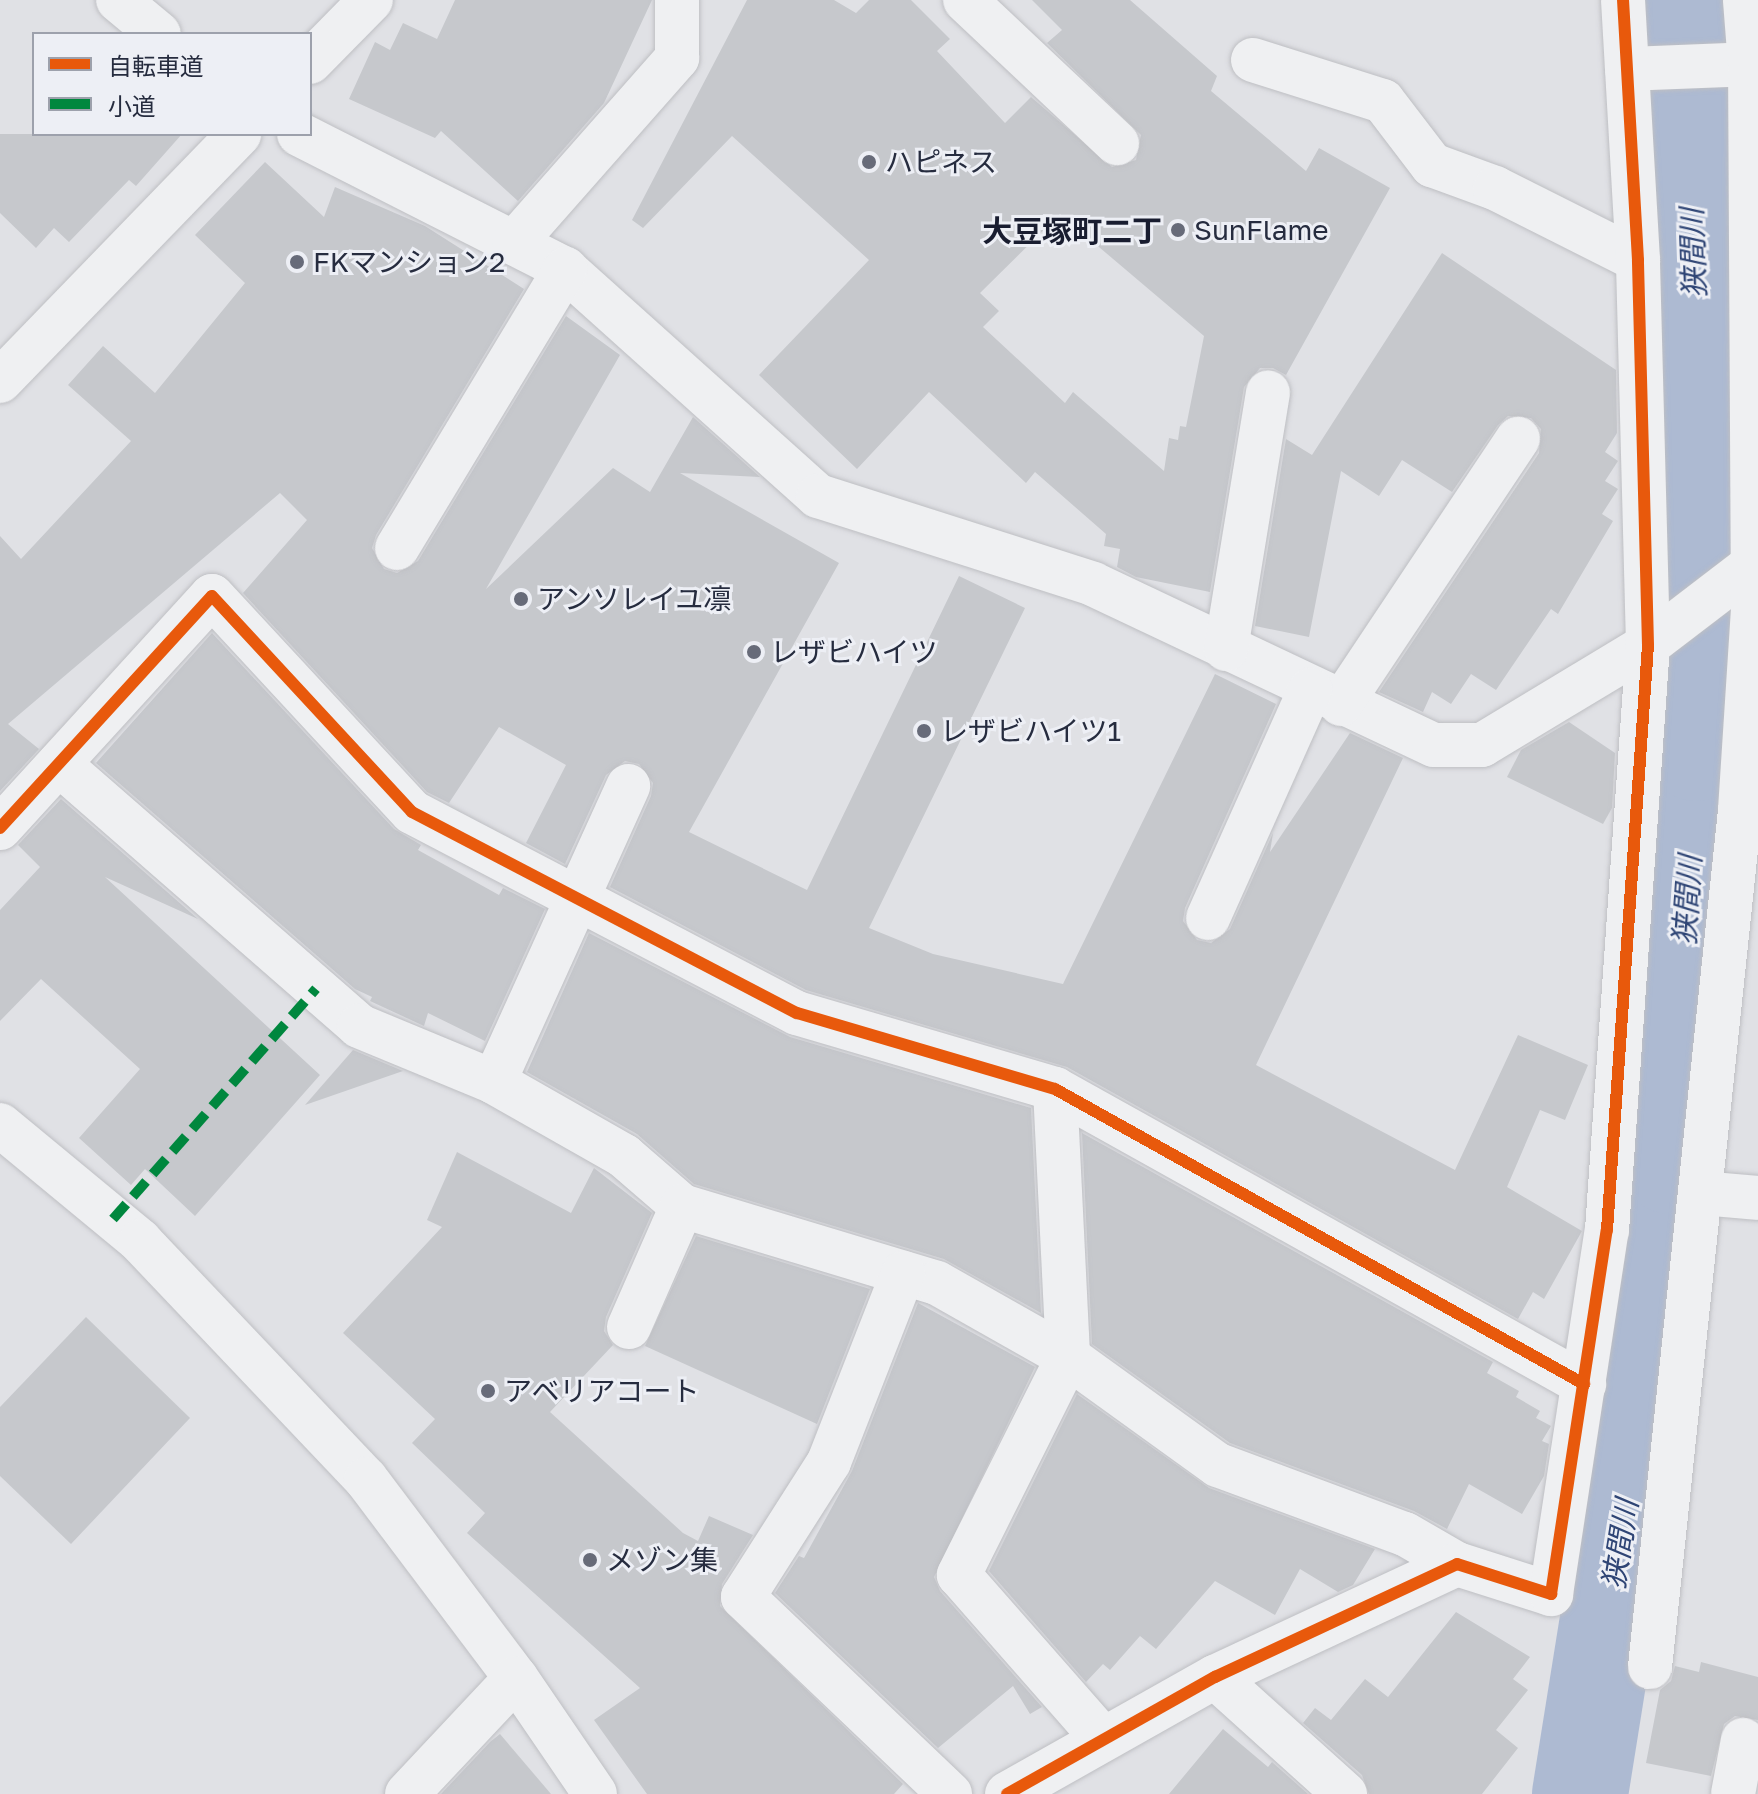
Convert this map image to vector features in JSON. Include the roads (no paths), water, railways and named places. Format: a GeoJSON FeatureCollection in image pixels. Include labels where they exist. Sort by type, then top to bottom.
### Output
{"type":"FeatureCollection","features":[{"type":"Feature","properties":{"kind":"street"},"geometry":{"type":"LineString","coordinates":[[118,0],[157,32]]}},
{"type":"Feature","properties":{"kind":"street"},"geometry":{"type":"LineString","coordinates":[[312,60],[371,0]]}},
{"type":"Feature","properties":{"kind":"street"},"geometry":{"type":"LineString","coordinates":[[514,243],[677,58],[677,0]]}},
{"type":"Feature","properties":{"kind":"street"},"geometry":{"type":"LineString","coordinates":[[965,0],[1117,143]]}},
{"type":"Feature","properties":{"kind":"street"},"geometry":{"type":"LineString","coordinates":[[59,764],[359,1026],[494,1082],[624,1156],[682,1206],[937,1283],[1068,1357],[1218,1465],[1405,1534],[1457,1564],[1551,1594],[1607,1230],[1648,645],[1638,260],[1623,0]]}},
{"type":"Feature","properties":{"kind":"street"},"geometry":{"type":"LineString","coordinates":[[1650,1667],[1740,810],[1756,563],[1750,64],[1745,0]]}},
{"type":"Feature","properties":{"kind":"street"},"geometry":{"type":"LineString","coordinates":[[1253,60],[1383,101],[1432,165],[1495,188],[1638,260]]}},
{"type":"Feature","properties":{"kind":"street"},"geometry":{"type":"LineString","coordinates":[[1627,69],[1750,64]]}},
{"type":"Feature","properties":{"kind":"street"},"geometry":{"type":"LineString","coordinates":[[0,381],[237,136]]}},
{"type":"Feature","properties":{"kind":"street"},"geometry":{"type":"LineString","coordinates":[[303,136],[565,269],[818,496],[1093,584],[1326,697],[1434,745],[1482,745],[1648,645],[1756,563]]}},
{"type":"Feature","properties":{"kind":"street"},"geometry":{"type":"LineString","coordinates":[[397,548],[565,269]]}},
{"type":"Feature","properties":{"kind":"street"},"geometry":{"type":"LineString","coordinates":[[1226,649],[1268,392]]}},
{"type":"Feature","properties":{"kind":"street"},"geometry":{"type":"LineString","coordinates":[[1208,918],[1326,697],[1518,439]]}},
{"type":"Feature","properties":{"kind":"street"},"geometry":{"type":"LineString","coordinates":[[0,828],[212,596],[412,812],[797,1013],[1055,1089],[1584,1384]]}},
{"type":"Feature","properties":{"kind":"street"},"geometry":{"type":"LineString","coordinates":[[494,1082],[628,786]]}},
{"type":"Feature","properties":{"kind":"street"},"geometry":{"type":"LineString","coordinates":[[1055,1089],[1068,1357],[959,1575],[1102,1738]]}},
{"type":"Feature","properties":{"kind":"street"},"geometry":{"type":"LineString","coordinates":[[0,1125],[140,1241],[268,1372],[366,1479],[516,1678],[595,1794]]}},
{"type":"Feature","properties":{"kind":"street"},"geometry":{"type":"LineString","coordinates":[[1701,1193],[1758,1198]]}},
{"type":"Feature","properties":{"kind":"street"},"geometry":{"type":"LineString","coordinates":[[629,1327],[682,1206]]}},
{"type":"Feature","properties":{"kind":"street"},"geometry":{"type":"LineString","coordinates":[[903,1273],[829,1462],[743,1597],[950,1794]]}},
{"type":"Feature","properties":{"kind":"street"},"geometry":{"type":"LineString","coordinates":[[1021,1791],[1102,1738],[1215,1677],[1457,1564]]}},
{"type":"Feature","properties":{"kind":"street"},"geometry":{"type":"LineString","coordinates":[[1215,1677],[1345,1794]]}},
{"type":"Feature","properties":{"kind":"street"},"geometry":{"type":"LineString","coordinates":[[407,1794],[516,1678]]}},
{"type":"Feature","properties":{"kind":"street"},"geometry":{"type":"LineString","coordinates":[[1733,1794],[1743,1740]]}},
{"type":"Feature","properties":{"kind":"waterway","name":"狭間川"},"geometry":{"type":"LineString","coordinates":[[1580,1794],[1634,1458],[1670,1166],[1696,753],[1700,542],[1686,0]]}},
{"type":"Feature","properties":{"kind":"place","name":"ハピネス"},"geometry":{"type":"Point","coordinates":[869,162]}},
{"type":"Feature","properties":{"kind":"place","name":"SunFlame"},"geometry":{"type":"Point","coordinates":[1178,230]}},
{"type":"Feature","properties":{"kind":"place","name":"FKマンション2"},"geometry":{"type":"Point","coordinates":[297,262]}},
{"type":"Feature","properties":{"kind":"place","name":"アンソレイユ凛"},"geometry":{"type":"Point","coordinates":[521,599]}},
{"type":"Feature","properties":{"kind":"place","name":"レザビハイツ"},"geometry":{"type":"Point","coordinates":[754,652]}},
{"type":"Feature","properties":{"kind":"place","name":"レザビハイツ1"},"geometry":{"type":"Point","coordinates":[924,731]}},
{"type":"Feature","properties":{"kind":"place","name":"アベリアコート"},"geometry":{"type":"Point","coordinates":[488,1391]}},
{"type":"Feature","properties":{"kind":"place","name":"メゾン集"},"geometry":{"type":"Point","coordinates":[590,1560]}},
{"type":"Feature","properties":{"kind":"district","name":"大豆塚町二丁"},"geometry":{"type":"Point","coordinates":[1072,231]}}]}
